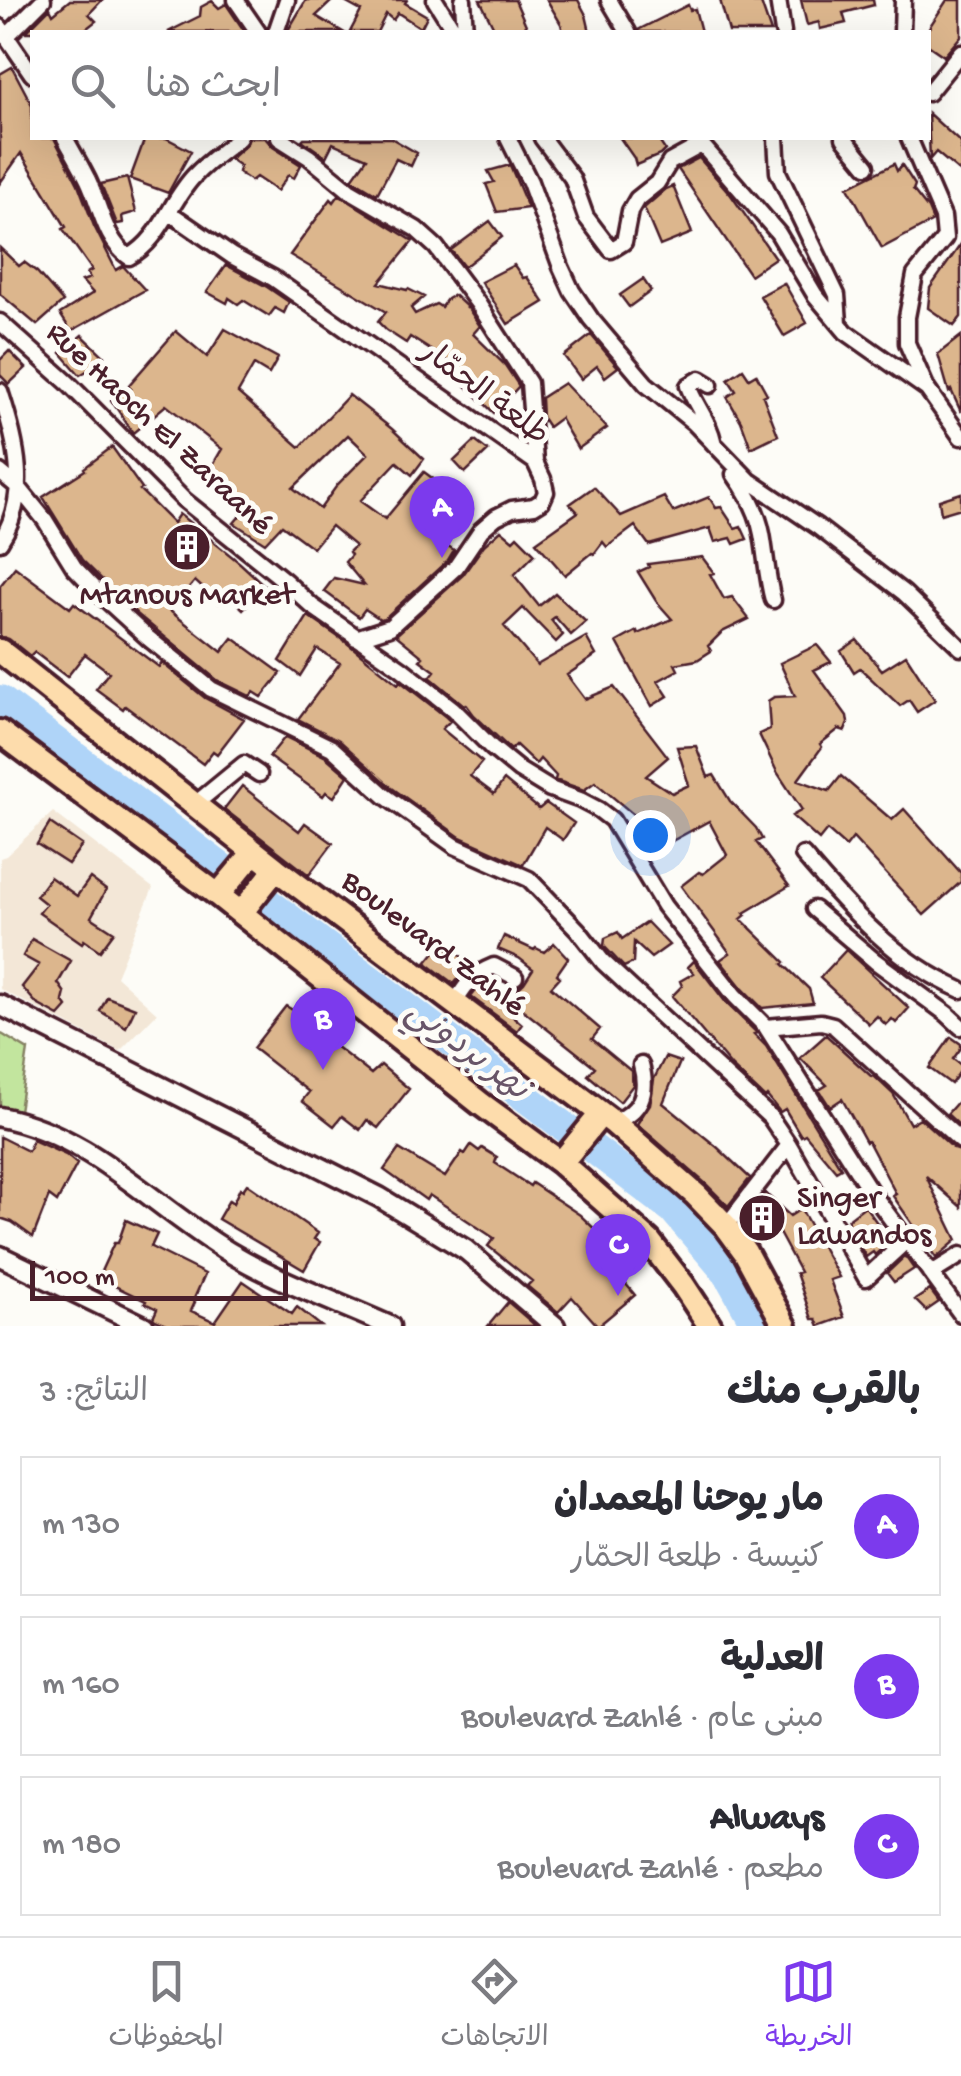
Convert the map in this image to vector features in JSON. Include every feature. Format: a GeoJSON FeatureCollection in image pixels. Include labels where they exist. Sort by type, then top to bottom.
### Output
{"type":"FeatureCollection","features":[{"type":"Feature","properties":{"kind":"highway","name":"Boulevard Zahlé"},"geometry":{"type":"LineString","coordinates":[[0,652],[194,805],[235,875],[258,892],[455,1002],[607,1119],[696,1195],[745,1252],[785,1326]]}},
{"type":"Feature","properties":{"kind":"highway","name":"Boulevard Zahlé"},"geometry":{"type":"LineString","coordinates":[[0,732],[258,892],[481,1104],[561,1163],[649,1241],[710,1326]]}},
{"type":"Feature","properties":{"kind":"highway"},"geometry":{"type":"LineString","coordinates":[[561,1163],[607,1119]]}},
{"type":"Feature","properties":{"kind":"street"},"geometry":{"type":"LineString","coordinates":[[30,71],[3,32],[42,0]]}},
{"type":"Feature","properties":{"kind":"street"},"geometry":{"type":"LineString","coordinates":[[236,0],[257,30]]}},
{"type":"Feature","properties":{"kind":"street"},"geometry":{"type":"LineString","coordinates":[[277,30],[287,0]]}},
{"type":"Feature","properties":{"kind":"street"},"geometry":{"type":"LineString","coordinates":[[436,0],[454,30]]}},
{"type":"Feature","properties":{"kind":"street"},"geometry":{"type":"LineString","coordinates":[[463,0],[465,30]]}},
{"type":"Feature","properties":{"kind":"street"},"geometry":{"type":"LineString","coordinates":[[609,0],[627,30]]}},
{"type":"Feature","properties":{"kind":"street"},"geometry":{"type":"LineString","coordinates":[[778,0],[783,30]]}},
{"type":"Feature","properties":{"kind":"street"},"geometry":{"type":"LineString","coordinates":[[902,30],[903,0]]}},
{"type":"Feature","properties":{"kind":"street"},"geometry":{"type":"LineString","coordinates":[[931,89],[961,52]]}},
{"type":"Feature","properties":{"kind":"street"},"geometry":{"type":"LineString","coordinates":[[66,140],[88,180],[112,239],[129,257],[170,213],[193,176],[237,140]]}},
{"type":"Feature","properties":{"kind":"street"},"geometry":{"type":"LineString","coordinates":[[282,140],[309,156],[349,190],[416,229],[436,247],[530,383],[535,462]]}},
{"type":"Feature","properties":{"kind":"street"},"geometry":{"type":"LineString","coordinates":[[509,140],[530,182],[572,291],[646,384],[693,422],[750,481],[904,592],[961,648]]}},
{"type":"Feature","properties":{"kind":"street"},"geometry":{"type":"LineString","coordinates":[[544,140],[572,178],[586,217],[611,250],[624,242],[637,199],[657,184],[670,162],[698,141],[778,233],[815,295],[846,332],[927,389]]}},
{"type":"Feature","properties":{"kind":"street"},"geometry":{"type":"LineString","coordinates":[[776,140],[778,172],[837,295],[839,323]]}},
{"type":"Feature","properties":{"kind":"street"},"geometry":{"type":"LineString","coordinates":[[846,140],[867,166]]}},
{"type":"Feature","properties":{"kind":"street"},"geometry":{"type":"LineString","coordinates":[[911,140],[943,217],[944,238],[915,275],[907,317],[907,343],[927,389],[961,436]]}},
{"type":"Feature","properties":{"kind":"street","name":"طلعة الحمّار"},"geometry":{"type":"LineString","coordinates":[[170,213],[232,256],[273,278],[535,462],[543,479],[546,492],[542,501],[496,518],[481,530],[456,566],[390,627],[356,638]]}},
{"type":"Feature","properties":{"kind":"street","name":"Rue Haoch El Zaraané"},"geometry":{"type":"LineString","coordinates":[[0,322],[68,383],[184,500],[312,606],[453,709],[520,770],[612,820],[664,906],[735,996],[766,1026],[868,1187],[961,1314]]}},
{"type":"Feature","properties":{"kind":"street"},"geometry":{"type":"LineString","coordinates":[[710,385],[700,379],[688,386],[709,422],[714,444]]}},
{"type":"Feature","properties":{"kind":"street"},"geometry":{"type":"LineString","coordinates":[[0,391],[15,439],[19,488],[8,530],[0,542]]}},
{"type":"Feature","properties":{"kind":"street"},"geometry":{"type":"LineString","coordinates":[[733,464],[759,522],[773,600]]}},
{"type":"Feature","properties":{"kind":"street"},"geometry":{"type":"LineString","coordinates":[[0,472],[46,520],[74,567],[148,638],[205,685],[332,748],[385,796],[455,846],[529,878],[603,962],[770,1117],[866,1278],[906,1241]]}},
{"type":"Feature","properties":{"kind":"street"},"geometry":{"type":"LineString","coordinates":[[194,805],[244,764],[259,774]]}},
{"type":"Feature","properties":{"kind":"street"},"geometry":{"type":"LineString","coordinates":[[802,855],[847,908],[896,952],[961,990]]}},
{"type":"Feature","properties":{"kind":"street"},"geometry":{"type":"LineString","coordinates":[[814,909],[961,1027]]}},
{"type":"Feature","properties":{"kind":"street"},"geometry":{"type":"LineString","coordinates":[[455,1002],[473,976],[483,970],[494,966],[516,976]]}},
{"type":"Feature","properties":{"kind":"street"},"geometry":{"type":"LineString","coordinates":[[0,1005],[379,1197],[466,1250],[555,1326]]}},
{"type":"Feature","properties":{"kind":"street"},"geometry":{"type":"LineString","coordinates":[[766,1026],[821,1022],[833,1025],[961,1141]]}},
{"type":"Feature","properties":{"kind":"street"},"geometry":{"type":"LineString","coordinates":[[607,1119],[630,1116],[640,1104],[644,1076],[640,1066]]}},
{"type":"Feature","properties":{"kind":"street"},"geometry":{"type":"LineString","coordinates":[[0,1117],[49,1130],[80,1146],[228,1252],[390,1326]]}},
{"type":"Feature","properties":{"kind":"street"},"geometry":{"type":"LineString","coordinates":[[726,1226],[789,1145]]}},
{"type":"Feature","properties":{"kind":"street"},"geometry":{"type":"LineString","coordinates":[[932,1273],[961,1255]]}},
{"type":"Feature","properties":{"kind":"street"},"geometry":{"type":"LineString","coordinates":[[0,1256],[144,1326]]}},
{"type":"Feature","properties":{"kind":"shaded area"},"geometry":{"type":"Polygon","coordinates":[[[53,812],[153,888],[116,976],[157,1013],[120,1051],[0,989],[0,858],[53,812]]]}},
{"type":"Feature","properties":{"kind":"green space"},"geometry":{"type":"Polygon","coordinates":[[[0,1033],[28,1050],[19,1111],[0,1110],[0,1033]]]}},
{"type":"Feature","properties":{"kind":"building"},"geometry":{"type":"Polygon","coordinates":[[[70,0],[102,0],[89,14],[96,21],[85,30],[26,32],[50,8],[53,14],[70,0]]]}},
{"type":"Feature","properties":{"kind":"building"},"geometry":{"type":"Polygon","coordinates":[[[306,0],[333,0],[316,16],[340,30],[288,30],[306,0]]]}},
{"type":"Feature","properties":{"kind":"building"},"geometry":{"type":"Polygon","coordinates":[[[341,0],[407,0],[405,3],[427,16],[421,28],[398,13],[393,20],[386,14],[378,30],[351,30],[361,11],[341,0]]]}},
{"type":"Feature","properties":{"kind":"building"},"geometry":{"type":"Polygon","coordinates":[[[480,0],[515,0],[528,30],[495,30],[480,0]]]}},
{"type":"Feature","properties":{"kind":"building"},"geometry":{"type":"Polygon","coordinates":[[[547,0],[578,0],[590,30],[562,30],[547,0]]]}},
{"type":"Feature","properties":{"kind":"building"},"geometry":{"type":"Polygon","coordinates":[[[720,0],[761,3],[770,30],[728,30],[720,0]]]}},
{"type":"Feature","properties":{"kind":"building"},"geometry":{"type":"Polygon","coordinates":[[[801,0],[873,0],[874,5],[843,13],[846,23],[820,29],[819,22],[807,25],[801,0]]]}},
{"type":"Feature","properties":{"kind":"building"},"geometry":{"type":"Polygon","coordinates":[[[947,0],[961,0],[961,36],[944,56],[931,47],[928,29],[947,0]]]}},
{"type":"Feature","properties":{"kind":"building"},"geometry":{"type":"Polygon","coordinates":[[[212,1],[219,8],[226,4],[244,30],[172,30],[200,16],[201,7],[212,1]]]}},
{"type":"Feature","properties":{"kind":"building"},"geometry":{"type":"Polygon","coordinates":[[[688,5],[690,10],[695,9],[700,30],[638,30],[688,5]]]}},
{"type":"Feature","properties":{"kind":"building"},"geometry":{"type":"Polygon","coordinates":[[[12,67],[30,101],[30,140],[55,140],[116,270],[123,266],[145,290],[71,331],[60,314],[93,293],[82,281],[90,278],[87,273],[92,270],[63,229],[66,227],[21,153],[0,183],[0,74],[12,67]]]}},
{"type":"Feature","properties":{"kind":"building"},"geometry":{"type":"Polygon","coordinates":[[[931,116],[961,143],[961,173],[936,152],[930,159],[931,116]]]}},
{"type":"Feature","properties":{"kind":"building"},"geometry":{"type":"Polygon","coordinates":[[[144,140],[170,140],[191,151],[168,193],[130,179],[144,140]]]}},
{"type":"Feature","properties":{"kind":"building"},"geometry":{"type":"Polygon","coordinates":[[[248,140],[267,140],[301,165],[294,178],[288,175],[277,191],[256,177],[251,181],[238,172],[240,166],[230,159],[248,140]]]}},
{"type":"Feature","properties":{"kind":"building"},"geometry":{"type":"Polygon","coordinates":[[[302,140],[394,140],[417,153],[411,166],[396,159],[377,194],[352,179],[367,158],[333,143],[326,157],[302,140]]]}},
{"type":"Feature","properties":{"kind":"building"},"geometry":{"type":"Polygon","coordinates":[[[621,140],[658,140],[665,150],[636,165],[621,140]]]}},
{"type":"Feature","properties":{"kind":"building"},"geometry":{"type":"Polygon","coordinates":[[[699,158],[731,195],[775,258],[750,275],[678,169],[699,158]]]}},
{"type":"Feature","properties":{"kind":"building"},"geometry":{"type":"Polygon","coordinates":[[[894,164],[897,171],[902,165],[933,221],[882,248],[848,187],[894,164]]]}},
{"type":"Feature","properties":{"kind":"building"},"geometry":{"type":"Polygon","coordinates":[[[510,165],[528,208],[497,212],[486,184],[494,182],[488,171],[510,165]]]}},
{"type":"Feature","properties":{"kind":"building"},"geometry":{"type":"Polygon","coordinates":[[[127,178],[136,212],[122,216],[123,223],[117,224],[101,184],[127,178]]]}},
{"type":"Feature","properties":{"kind":"building"},"geometry":{"type":"Polygon","coordinates":[[[673,186],[692,233],[660,246],[644,208],[673,186]]]}},
{"type":"Feature","properties":{"kind":"building"},"geometry":{"type":"Polygon","coordinates":[[[339,195],[413,241],[379,283],[424,297],[411,308],[415,314],[436,304],[441,307],[454,295],[468,308],[480,326],[473,334],[505,365],[519,386],[494,413],[459,379],[465,372],[410,337],[406,343],[386,330],[378,322],[386,312],[290,255],[331,199],[334,202],[339,195]]]}},
{"type":"Feature","properties":{"kind":"building"},"geometry":{"type":"Polygon","coordinates":[[[490,221],[502,237],[464,267],[451,250],[490,221]]]}},
{"type":"Feature","properties":{"kind":"building"},"geometry":{"type":"Polygon","coordinates":[[[961,244],[961,317],[954,326],[928,308],[930,288],[961,244]]]}},
{"type":"Feature","properties":{"kind":"building"},"geometry":{"type":"Polygon","coordinates":[[[0,248],[19,266],[24,262],[37,272],[63,302],[37,325],[0,294],[0,248]]]}},
{"type":"Feature","properties":{"kind":"building"},"geometry":{"type":"Polygon","coordinates":[[[226,265],[289,302],[284,313],[275,308],[269,316],[243,300],[238,304],[229,298],[227,303],[207,292],[226,265]]]}},
{"type":"Feature","properties":{"kind":"building"},"geometry":{"type":"Polygon","coordinates":[[[514,265],[544,302],[508,324],[481,282],[514,265]]]}},
{"type":"Feature","properties":{"kind":"building"},"geometry":{"type":"Polygon","coordinates":[[[643,279],[651,291],[629,307],[620,295],[643,279]]]}},
{"type":"Feature","properties":{"kind":"building"},"geometry":{"type":"Polygon","coordinates":[[[784,283],[807,323],[784,336],[760,296],[784,283]]]}},
{"type":"Feature","properties":{"kind":"building"},"geometry":{"type":"Polygon","coordinates":[[[225,329],[278,358],[269,374],[254,365],[238,393],[300,447],[349,395],[392,429],[424,459],[412,475],[397,462],[360,501],[385,519],[424,472],[451,492],[418,525],[454,550],[385,618],[365,609],[359,617],[324,591],[334,578],[364,585],[345,562],[355,546],[331,526],[313,548],[282,525],[265,543],[234,523],[244,511],[204,480],[222,449],[166,405],[133,433],[111,400],[131,389],[128,386],[176,331],[207,357],[225,329]],[[348,435],[293,488],[320,509],[368,454],[348,435]]]}},
{"type":"Feature","properties":{"kind":"building"},"geometry":{"type":"Polygon","coordinates":[[[82,335],[104,356],[92,371],[80,375],[61,353],[82,335]]]}},
{"type":"Feature","properties":{"kind":"building"},"geometry":{"type":"Polygon","coordinates":[[[591,335],[618,367],[605,377],[597,366],[581,379],[564,356],[591,335]]]}},
{"type":"Feature","properties":{"kind":"building"},"geometry":{"type":"Polygon","coordinates":[[[961,336],[961,412],[949,392],[938,354],[961,336]]]}},
{"type":"Feature","properties":{"kind":"building"},"geometry":{"type":"Polygon","coordinates":[[[9,351],[26,368],[9,384],[0,375],[0,360],[9,351]]]}},
{"type":"Feature","properties":{"kind":"building"},"geometry":{"type":"Polygon","coordinates":[[[743,369],[749,378],[756,374],[767,394],[763,396],[778,435],[751,448],[727,397],[736,391],[728,379],[743,369]]]}},
{"type":"Feature","properties":{"kind":"building"},"geometry":{"type":"Polygon","coordinates":[[[564,383],[607,428],[578,449],[560,418],[548,427],[542,418],[541,398],[564,383]]]}},
{"type":"Feature","properties":{"kind":"building"},"geometry":{"type":"Polygon","coordinates":[[[475,441],[488,451],[465,473],[454,461],[475,441]]]}},
{"type":"Feature","properties":{"kind":"building"},"geometry":{"type":"Polygon","coordinates":[[[112,447],[140,490],[173,523],[179,514],[265,586],[243,609],[227,594],[219,603],[195,581],[170,611],[222,652],[233,638],[281,673],[262,697],[254,692],[250,696],[217,680],[137,614],[82,560],[43,497],[112,447]]]}},
{"type":"Feature","properties":{"kind":"building"},"geometry":{"type":"Polygon","coordinates":[[[594,487],[621,516],[664,497],[673,512],[709,497],[735,528],[741,526],[747,539],[734,544],[731,538],[715,542],[710,528],[649,545],[635,526],[607,547],[603,542],[594,554],[565,575],[536,542],[578,512],[570,504],[594,487]]]}},
{"type":"Feature","properties":{"kind":"building"},"geometry":{"type":"Polygon","coordinates":[[[961,493],[961,508],[941,514],[939,500],[961,493]]]}},
{"type":"Feature","properties":{"kind":"building"},"geometry":{"type":"Polygon","coordinates":[[[501,530],[513,540],[517,536],[535,554],[514,575],[539,606],[555,593],[586,622],[571,635],[555,617],[551,620],[563,635],[556,642],[523,608],[504,626],[537,665],[586,637],[596,655],[567,675],[585,699],[614,687],[668,757],[646,776],[672,793],[689,785],[677,747],[696,746],[708,777],[714,775],[730,801],[756,828],[762,839],[756,842],[789,886],[744,913],[741,919],[809,989],[813,1003],[762,1008],[720,960],[730,953],[681,886],[727,855],[709,821],[659,848],[646,825],[595,782],[584,790],[555,780],[556,776],[540,759],[536,764],[516,745],[511,750],[466,704],[430,677],[435,671],[396,635],[463,575],[484,545],[501,530]]]}},
{"type":"Feature","properties":{"kind":"building"},"geometry":{"type":"Polygon","coordinates":[[[702,557],[714,573],[710,574],[724,599],[732,597],[749,619],[722,632],[708,646],[711,651],[697,660],[675,664],[678,670],[658,681],[668,696],[652,706],[617,642],[672,619],[638,572],[648,564],[702,557]]]}},
{"type":"Feature","properties":{"kind":"building"},"geometry":{"type":"Polygon","coordinates":[[[15,567],[70,608],[74,603],[159,667],[162,663],[205,698],[244,719],[217,754],[213,751],[203,764],[96,689],[109,672],[85,654],[67,677],[34,652],[30,656],[0,636],[0,586],[15,567]]]}},
{"type":"Feature","properties":{"kind":"building"},"geometry":{"type":"Polygon","coordinates":[[[308,616],[446,717],[450,721],[442,729],[482,762],[470,776],[494,794],[504,780],[539,809],[546,803],[574,823],[563,840],[545,827],[523,865],[460,837],[392,788],[339,740],[298,719],[340,663],[317,649],[300,676],[280,661],[308,616]]]}},
{"type":"Feature","properties":{"kind":"building"},"geometry":{"type":"Polygon","coordinates":[[[857,640],[882,670],[906,655],[935,700],[917,712],[909,700],[900,706],[860,668],[854,672],[841,651],[857,640]]]}},
{"type":"Feature","properties":{"kind":"building"},"geometry":{"type":"Polygon","coordinates":[[[817,645],[831,662],[814,670],[848,723],[845,731],[839,729],[820,744],[822,747],[798,780],[829,791],[841,776],[892,820],[904,809],[961,873],[961,882],[924,915],[853,838],[846,847],[827,830],[819,840],[792,816],[802,810],[777,772],[759,734],[770,729],[768,701],[795,696],[780,663],[817,645]]]}},
{"type":"Feature","properties":{"kind":"building"},"geometry":{"type":"Polygon","coordinates":[[[285,737],[326,757],[348,776],[334,797],[326,792],[323,796],[269,757],[285,737]]]}},
{"type":"Feature","properties":{"kind":"building"},"geometry":{"type":"Polygon","coordinates":[[[242,786],[299,831],[305,823],[333,843],[309,875],[224,809],[242,786]]]}},
{"type":"Feature","properties":{"kind":"building"},"geometry":{"type":"Polygon","coordinates":[[[50,823],[82,845],[68,864],[37,844],[50,823]]]}},
{"type":"Feature","properties":{"kind":"building"},"geometry":{"type":"Polygon","coordinates":[[[50,877],[77,896],[90,878],[106,890],[91,917],[114,932],[100,951],[39,913],[46,904],[36,896],[50,877]]]}},
{"type":"Feature","properties":{"kind":"building"},"geometry":{"type":"Polygon","coordinates":[[[647,922],[669,945],[651,958],[634,942],[633,963],[624,967],[604,946],[605,938],[618,932],[622,939],[647,922]]]}},
{"type":"Feature","properties":{"kind":"building"},"geometry":{"type":"Polygon","coordinates":[[[504,936],[544,952],[554,943],[568,958],[551,987],[600,1029],[592,1039],[631,1071],[633,1085],[620,1102],[588,1075],[595,1067],[508,998],[533,969],[498,949],[504,936]]]}},
{"type":"Feature","properties":{"kind":"building"},"geometry":{"type":"Polygon","coordinates":[[[32,939],[71,961],[58,983],[65,993],[63,1001],[67,1007],[59,1016],[37,1004],[22,987],[39,965],[23,956],[32,939]]]}},
{"type":"Feature","properties":{"kind":"building"},"geometry":{"type":"Polygon","coordinates":[[[440,946],[475,963],[454,984],[426,963],[440,946]]]}},
{"type":"Feature","properties":{"kind":"building"},"geometry":{"type":"Polygon","coordinates":[[[846,950],[909,1008],[896,1023],[892,1019],[886,1025],[877,1016],[869,1024],[820,978],[846,950]]]}},
{"type":"Feature","properties":{"kind":"building"},"geometry":{"type":"Polygon","coordinates":[[[694,961],[727,1004],[757,1033],[754,1034],[766,1046],[841,1168],[836,1171],[805,1134],[801,1136],[785,1109],[780,1112],[732,1067],[672,996],[682,986],[680,981],[694,973],[688,967],[694,961]]]}},
{"type":"Feature","properties":{"kind":"building"},"geometry":{"type":"Polygon","coordinates":[[[479,987],[522,1024],[517,1031],[471,997],[479,987]]]}},
{"type":"Feature","properties":{"kind":"building"},"geometry":{"type":"Polygon","coordinates":[[[107,997],[135,1008],[126,1027],[100,1011],[107,997]]]}},
{"type":"Feature","properties":{"kind":"building"},"geometry":{"type":"Polygon","coordinates":[[[286,1006],[371,1074],[381,1065],[409,1089],[378,1128],[367,1120],[360,1130],[342,1116],[334,1126],[302,1101],[309,1092],[253,1048],[286,1006]]]}},
{"type":"Feature","properties":{"kind":"building"},"geometry":{"type":"Polygon","coordinates":[[[826,1035],[893,1094],[910,1124],[920,1118],[961,1151],[961,1207],[926,1176],[957,1240],[936,1258],[893,1196],[896,1194],[842,1099],[830,1107],[819,1090],[827,1085],[800,1058],[826,1035]]]}},
{"type":"Feature","properties":{"kind":"building"},"geometry":{"type":"Polygon","coordinates":[[[951,1037],[961,1044],[953,1059],[961,1070],[951,1084],[929,1068],[951,1037]]]}},
{"type":"Feature","properties":{"kind":"building"},"geometry":{"type":"Polygon","coordinates":[[[665,1057],[680,1062],[663,1103],[750,1178],[728,1206],[637,1124],[650,1104],[654,1079],[665,1057]]]}},
{"type":"Feature","properties":{"kind":"building"},"geometry":{"type":"Polygon","coordinates":[[[961,1098],[961,1127],[947,1114],[961,1098]]]}},
{"type":"Feature","properties":{"kind":"building"},"geometry":{"type":"Polygon","coordinates":[[[0,1137],[28,1151],[33,1140],[77,1164],[57,1202],[49,1196],[33,1237],[0,1218],[0,1137]]]}},
{"type":"Feature","properties":{"kind":"building"},"geometry":{"type":"Polygon","coordinates":[[[471,1145],[497,1157],[495,1163],[580,1215],[621,1254],[610,1265],[635,1295],[598,1326],[572,1297],[558,1312],[527,1286],[532,1281],[488,1246],[494,1238],[429,1195],[426,1200],[384,1170],[399,1149],[445,1177],[471,1145]]]}},
{"type":"Feature","properties":{"kind":"building"},"geometry":{"type":"Polygon","coordinates":[[[247,1184],[318,1233],[314,1239],[320,1242],[304,1270],[218,1219],[229,1200],[233,1203],[240,1188],[243,1190],[247,1184]]]}},
{"type":"Feature","properties":{"kind":"building"},"geometry":{"type":"Polygon","coordinates":[[[765,1193],[790,1216],[801,1209],[839,1277],[830,1280],[844,1317],[819,1326],[812,1319],[796,1273],[800,1272],[779,1233],[765,1239],[746,1217],[765,1193]]]}},
{"type":"Feature","properties":{"kind":"building"},"geometry":{"type":"Polygon","coordinates":[[[865,1206],[890,1241],[875,1255],[873,1252],[866,1257],[848,1226],[848,1219],[865,1206]]]}},
{"type":"Feature","properties":{"kind":"building"},"geometry":{"type":"Polygon","coordinates":[[[126,1220],[157,1234],[151,1247],[205,1274],[191,1311],[215,1322],[243,1281],[292,1314],[297,1307],[321,1326],[169,1326],[155,1320],[157,1309],[98,1278],[126,1220]]]}},
{"type":"Feature","properties":{"kind":"building"},"geometry":{"type":"Polygon","coordinates":[[[905,1256],[914,1269],[894,1282],[887,1273],[905,1256]]]}},
{"type":"Feature","properties":{"kind":"building"},"geometry":{"type":"Polygon","coordinates":[[[930,1290],[939,1302],[926,1311],[915,1300],[930,1290]]]}},
{"type":"Feature","properties":{"kind":"building"},"geometry":{"type":"Polygon","coordinates":[[[508,1302],[536,1326],[488,1326],[508,1302]]]}},
{"type":"Feature","properties":{"kind":"waterway","name":"نهر بردوني"},"geometry":{"type":"LineString","coordinates":[[0,700],[673,1209],[728,1274],[757,1326]]}},
{"type":"Feature","properties":{"kind":"place","name":"Mtanous Market"},"geometry":{"type":"Point","coordinates":[187,547]}},
{"type":"Feature","properties":{"kind":"place","name":"مار يوحنا المعمدان"},"geometry":{"type":"Point","coordinates":[442,558]}},
{"type":"Feature","properties":{"kind":"place","name":"العدلية"},"geometry":{"type":"Point","coordinates":[323,1070]}},
{"type":"Feature","properties":{"kind":"place","name":"Singer Lawandos"},"geometry":{"type":"Point","coordinates":[762,1218]}},
{"type":"Feature","properties":{"kind":"place","name":"Always"},"geometry":{"type":"Point","coordinates":[618,1296]}}]}
